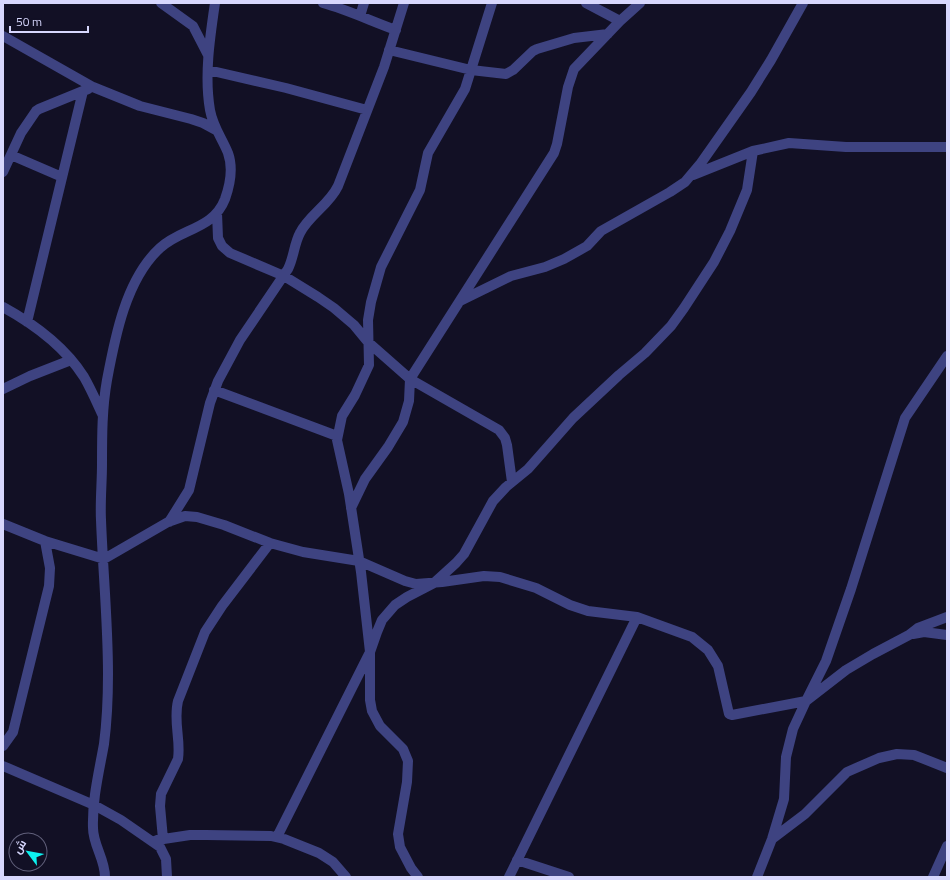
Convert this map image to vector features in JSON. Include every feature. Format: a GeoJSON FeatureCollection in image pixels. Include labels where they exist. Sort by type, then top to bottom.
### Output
{"type":"FeatureCollection","features":[{"type":"Feature","properties":{"kind":"street"},"geometry":{"type":"LineString","coordinates":[[161,3],[193,26],[208,55]]}},
{"type":"Feature","properties":{"kind":"street"},"geometry":{"type":"LineString","coordinates":[[105,877],[104,864],[94,841],[93,832],[94,805],[108,709],[108,637],[101,520],[103,416],[107,381],[127,300],[135,280],[142,269],[161,246],[175,237],[202,226],[217,213],[224,202],[230,179],[230,163],[228,153],[216,130],[210,110],[208,70],[208,55],[215,3]]}},
{"type":"Feature","properties":{"kind":"street"},"geometry":{"type":"LineString","coordinates":[[323,3],[346,9],[396,30]]}},
{"type":"Feature","properties":{"kind":"street"},"geometry":{"type":"LineString","coordinates":[[360,16],[364,3]]}},
{"type":"Feature","properties":{"kind":"street"},"geometry":{"type":"LineString","coordinates":[[169,522],[189,490],[214,390],[218,381],[240,340],[292,262],[300,232],[335,193],[389,50],[404,3]]}},
{"type":"Feature","properties":{"kind":"street"},"geometry":{"type":"LineString","coordinates":[[418,877],[411,868],[400,847],[398,834],[407,782],[408,761],[403,749],[380,726],[372,711],[370,700],[370,652],[359,561],[351,508],[336,440],[342,416],[361,384],[369,365],[368,320],[371,302],[381,267],[420,190],[428,153],[465,89],[492,3]]}},
{"type":"Feature","properties":{"kind":"street"},"geometry":{"type":"LineString","coordinates":[[586,3],[620,21]]}},
{"type":"Feature","properties":{"kind":"street"},"geometry":{"type":"LineString","coordinates":[[351,508],[365,478],[388,447],[402,422],[409,401],[410,379],[497,245],[554,153],[558,144],[568,87],[574,69],[620,21],[640,3]]}},
{"type":"Feature","properties":{"kind":"street"},"geometry":{"type":"LineString","coordinates":[[460,301],[511,276],[545,267],[587,246],[601,231],[685,182],[693,175],[751,92],[803,3]]}},
{"type":"Feature","properties":{"kind":"street"},"geometry":{"type":"LineString","coordinates":[[389,50],[471,70],[506,74],[513,70],[537,49],[574,38],[608,34]]}},
{"type":"Feature","properties":{"kind":"street"},"geometry":{"type":"LineString","coordinates":[[3,36],[88,89],[140,106],[191,119],[216,130]]}},
{"type":"Feature","properties":{"kind":"street"},"geometry":{"type":"LineString","coordinates":[[208,70],[286,88],[367,110]]}},
{"type":"Feature","properties":{"kind":"street"},"geometry":{"type":"LineString","coordinates":[[3,172],[21,133],[39,109],[88,89]]}},
{"type":"Feature","properties":{"kind":"street"},"geometry":{"type":"LineString","coordinates":[[27,322],[62,177],[88,89]]}},
{"type":"Feature","properties":{"kind":"street"},"geometry":{"type":"LineString","coordinates":[[693,175],[753,151],[789,143],[846,147],[947,147]]}},
{"type":"Feature","properties":{"kind":"street"},"geometry":{"type":"LineString","coordinates":[[277,838],[370,652],[376,632],[382,620],[395,605],[434,583],[460,559],[489,507],[497,496],[528,469],[573,418],[661,338],[684,308],[714,262],[730,231],[747,190],[753,151]]}},
{"type":"Feature","properties":{"kind":"street"},"geometry":{"type":"LineString","coordinates":[[11,154],[62,177]]}},
{"type":"Feature","properties":{"kind":"street"},"geometry":{"type":"LineString","coordinates":[[217,213],[218,238],[222,246],[230,253],[284,276],[334,308],[354,325],[368,342],[410,379],[499,430],[505,438],[507,445],[512,482]]}},
{"type":"Feature","properties":{"kind":"street"},"geometry":{"type":"LineString","coordinates":[[3,307],[27,322],[54,342],[71,360],[84,377],[103,416]]}},
{"type":"Feature","properties":{"kind":"street"},"geometry":{"type":"LineString","coordinates":[[758,877],[772,839],[784,799],[786,757],[793,729],[826,661],[851,589],[905,418],[947,356]]}},
{"type":"Feature","properties":{"kind":"street"},"geometry":{"type":"LineString","coordinates":[[3,389],[30,376],[71,360]]}},
{"type":"Feature","properties":{"kind":"street"},"geometry":{"type":"LineString","coordinates":[[214,390],[337,436]]}},
{"type":"Feature","properties":{"kind":"street"},"geometry":{"type":"LineString","coordinates":[[3,524],[45,541],[104,560],[169,522],[185,516],[197,517],[224,525],[270,543],[303,552],[359,561],[405,581],[421,584],[484,576],[500,577],[536,588],[570,605],[588,611],[636,617],[692,637],[708,650],[718,666],[728,712],[730,714],[806,701],[846,670],[910,635],[918,628],[947,617]]}},
{"type":"Feature","properties":{"kind":"street"},"geometry":{"type":"LineString","coordinates":[[3,746],[9,740],[13,732],[49,586],[50,568],[45,541]]}},
{"type":"Feature","properties":{"kind":"street"},"geometry":{"type":"LineString","coordinates":[[163,839],[160,806],[161,794],[178,759],[179,753],[176,710],[178,701],[204,632],[270,543]]}},
{"type":"Feature","properties":{"kind":"street"},"geometry":{"type":"LineString","coordinates":[[509,877],[636,617]]}},
{"type":"Feature","properties":{"kind":"street"},"geometry":{"type":"LineString","coordinates":[[910,635],[924,632],[947,635]]}},
{"type":"Feature","properties":{"kind":"street"},"geometry":{"type":"LineString","coordinates":[[772,839],[805,814],[847,772],[879,758],[897,754],[914,755],[947,768]]}},
{"type":"Feature","properties":{"kind":"street"},"geometry":{"type":"LineString","coordinates":[[3,766],[94,805],[114,816],[152,841],[163,851],[166,859],[167,877]]}},
{"type":"Feature","properties":{"kind":"street"},"geometry":{"type":"LineString","coordinates":[[152,841],[206,835],[271,836],[319,853],[333,862],[346,877]]}},
{"type":"Feature","properties":{"kind":"street"},"geometry":{"type":"LineString","coordinates":[[933,877],[947,846]]}},
{"type":"Feature","properties":{"kind":"street"},"geometry":{"type":"LineString","coordinates":[[517,860],[569,877]]}}]}
